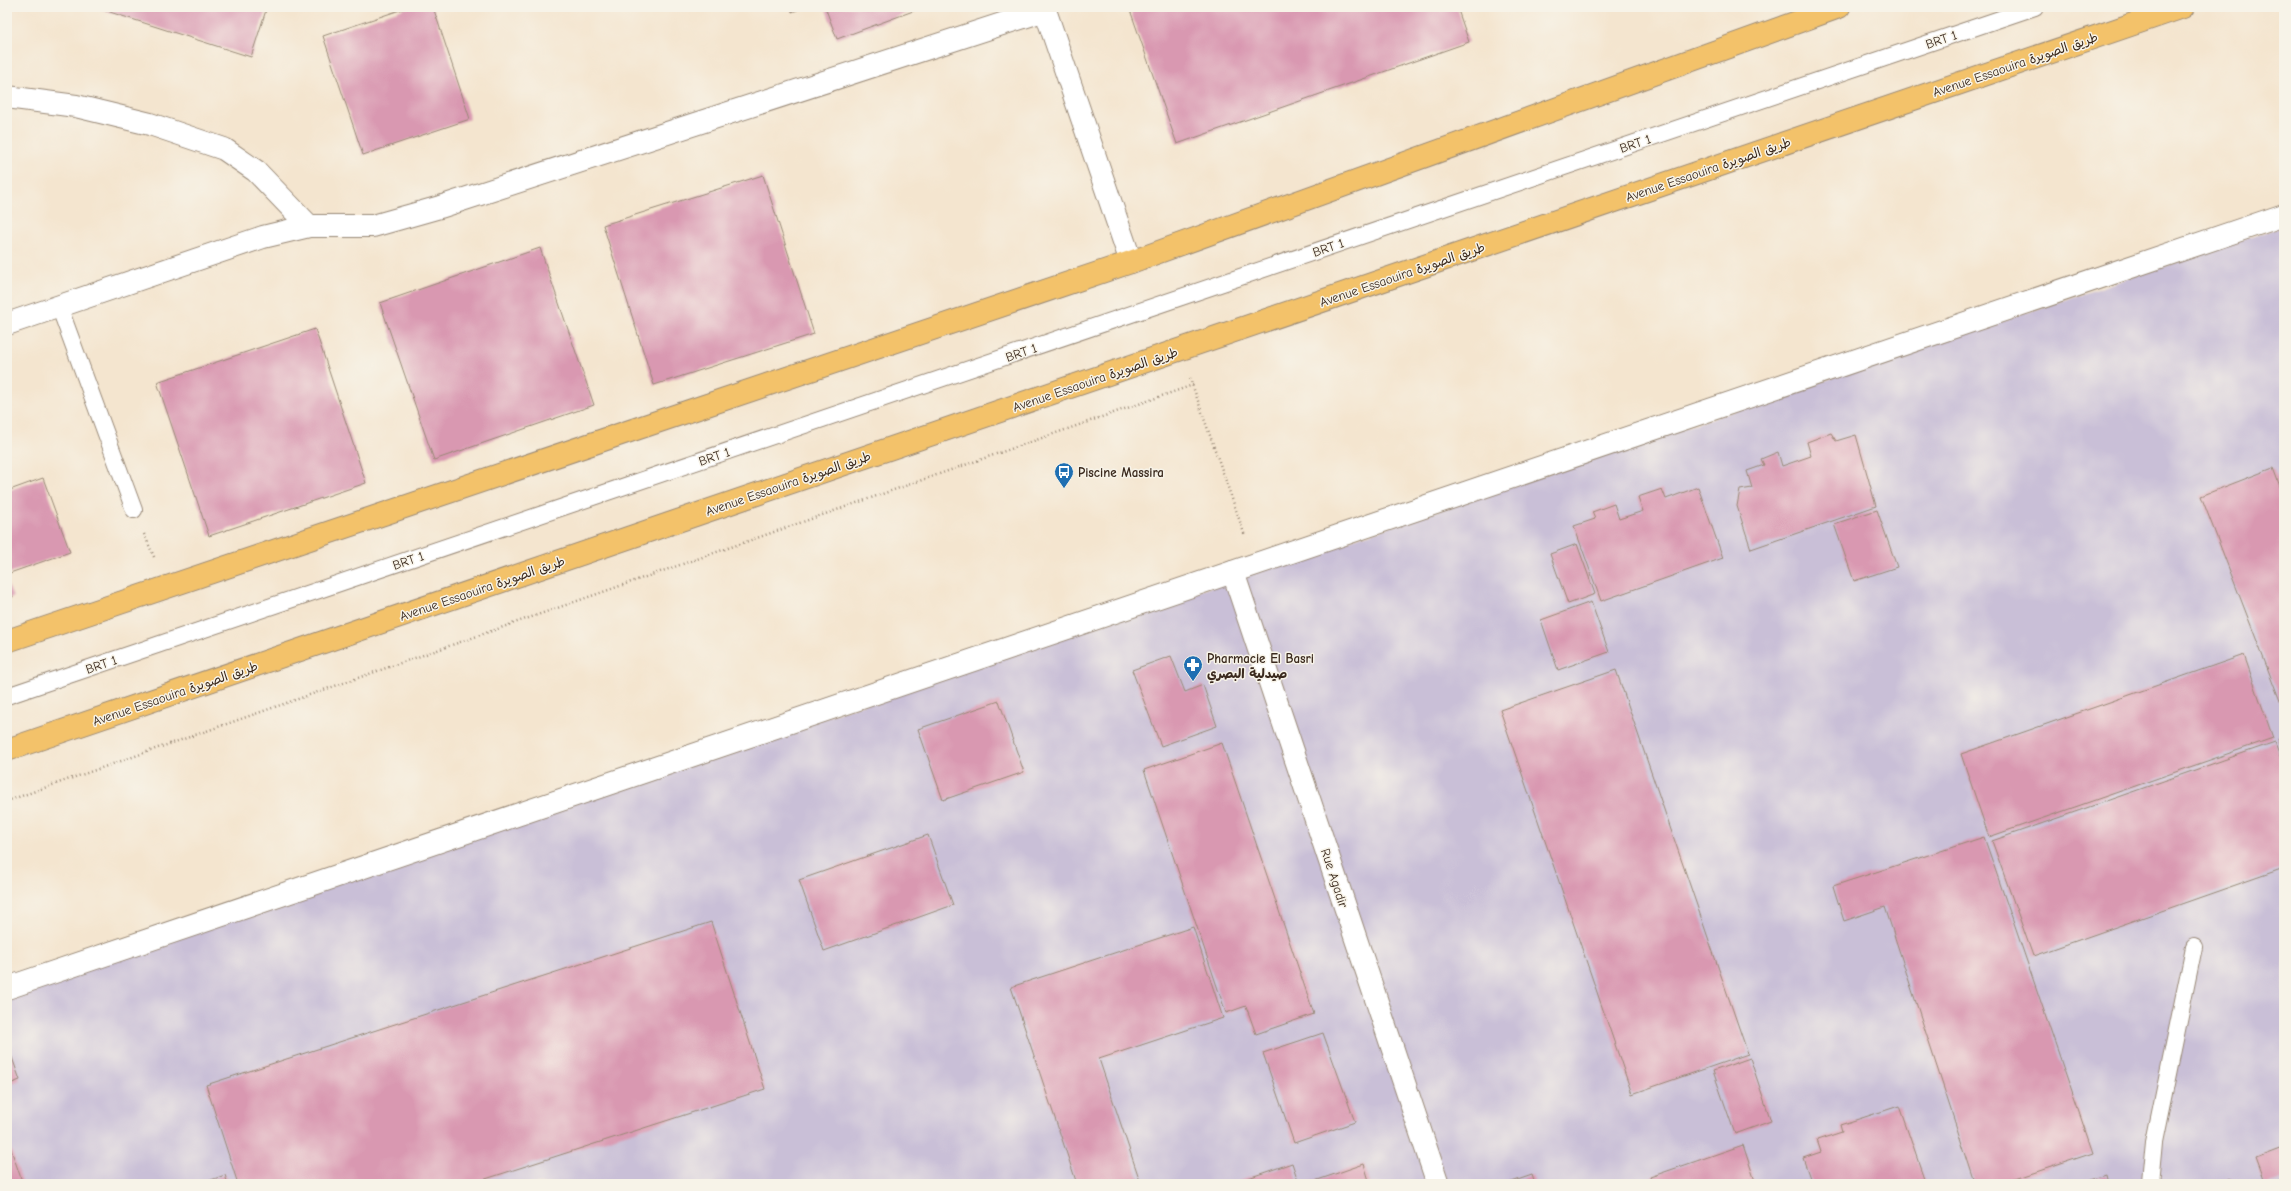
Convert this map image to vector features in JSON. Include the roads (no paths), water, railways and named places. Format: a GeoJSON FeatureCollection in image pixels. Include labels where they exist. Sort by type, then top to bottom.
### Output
{"type":"FeatureCollection","features":[{"type":"Feature","properties":{"kind":"main road"},"geometry":{"type":"LineString","coordinates":[[7,641],[1131,262],[1839,7]]}},
{"type":"Feature","properties":{"kind":"main road","name":"Avenue Essaouira طريق الصويرة"},"geometry":{"type":"LineString","coordinates":[[7,750],[2183,7]]}},
{"type":"Feature","properties":{"kind":"street"},"geometry":{"type":"LineString","coordinates":[[7,324],[263,237],[309,226],[372,226],[440,207],[1045,8],[1131,262]]}},
{"type":"Feature","properties":{"kind":"street"},"geometry":{"type":"LineString","coordinates":[[7,97],[76,106],[150,124],[224,149],[256,171],[309,226]]}},
{"type":"Feature","properties":{"kind":"street"},"geometry":{"type":"LineString","coordinates":[[7,988],[2284,215]]}},
{"type":"Feature","properties":{"kind":"street","name":"Rue Agadir"},"geometry":{"type":"LineString","coordinates":[[1233,572],[1438,1184]]}},
{"type":"Feature","properties":{"kind":"lane","name":"BRT 1"},"geometry":{"type":"LineString","coordinates":[[7,696],[2035,7]]}},
{"type":"Feature","properties":{"kind":"lane"},"geometry":{"type":"LineString","coordinates":[[59,306],[134,510]]}},
{"type":"Feature","properties":{"kind":"lane"},"geometry":{"type":"LineString","coordinates":[[2150,1184],[2154,1142],[2194,947]]}},
{"type":"Feature","properties":{"kind":"place","name":"Piscine Massira"},"geometry":{"type":"Point","coordinates":[1064,489]}},
{"type":"Feature","properties":{"kind":"place","name":"Pharmacie El Basri صيدلية البصري"},"geometry":{"type":"Point","coordinates":[1193,682]}}]}
